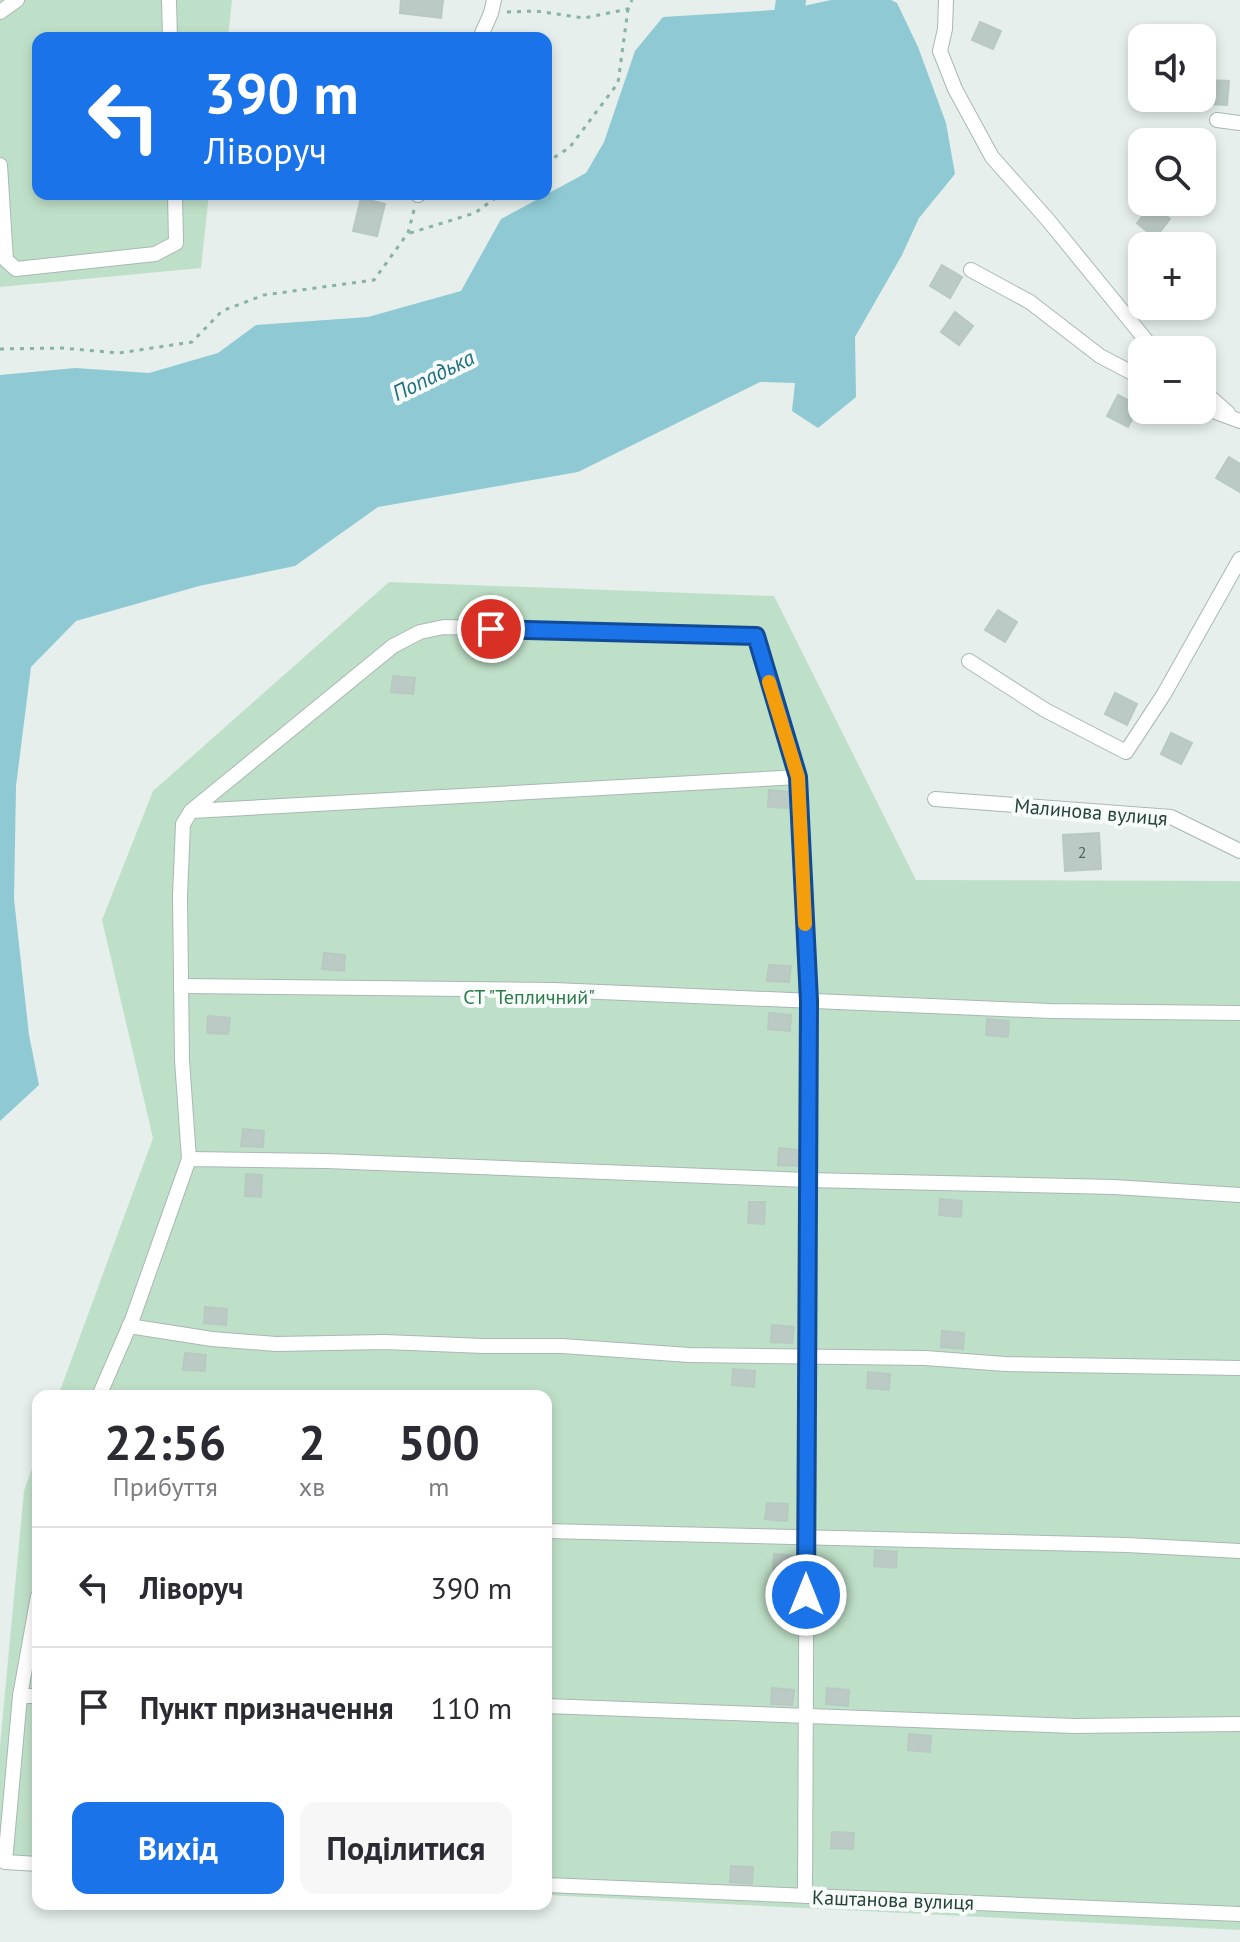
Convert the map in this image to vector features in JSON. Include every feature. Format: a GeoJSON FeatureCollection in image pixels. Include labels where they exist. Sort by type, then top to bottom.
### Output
{"type":"FeatureCollection","features":[{"type":"Feature","properties":{"kind":"street"},"geometry":{"type":"LineString","coordinates":[[0,12],[17,0]]}},
{"type":"Feature","properties":{"kind":"street"},"geometry":{"type":"LineString","coordinates":[[169,0],[170,32]]}},
{"type":"Feature","properties":{"kind":"street"},"geometry":{"type":"LineString","coordinates":[[946,0],[940,51],[955,89],[992,157],[1143,336]]}},
{"type":"Feature","properties":{"kind":"street"},"geometry":{"type":"LineString","coordinates":[[482,32],[492,7]]}},
{"type":"Feature","properties":{"kind":"street"},"geometry":{"type":"LineString","coordinates":[[1217,120],[1240,123]]}},
{"type":"Feature","properties":{"kind":"street"},"geometry":{"type":"LineString","coordinates":[[0,165],[6,260],[16,269],[155,254],[176,243],[175,200]]}},
{"type":"Feature","properties":{"kind":"street"},"geometry":{"type":"LineString","coordinates":[[971,270],[1030,302],[1100,356],[1128,371]]}},
{"type":"Feature","properties":{"kind":"street"},"geometry":{"type":"LineString","coordinates":[[1216,402],[1236,418]]}},
{"type":"Feature","properties":{"kind":"street"},"geometry":{"type":"LineString","coordinates":[[1216,412],[1236,418]]}},
{"type":"Feature","properties":{"kind":"street"},"geometry":{"type":"LineString","coordinates":[[969,661],[1045,710],[1126,752],[1164,694],[1240,559]]}},
{"type":"Feature","properties":{"kind":"street"},"geometry":{"type":"LineString","coordinates":[[102,1390],[129,1326],[189,1159],[182,1060],[181,840],[183,824],[191,811],[393,646],[420,632],[444,627],[756,636],[798,777],[809,1001],[805,1896]]}},
{"type":"Feature","properties":{"kind":"street"},"geometry":{"type":"LineString","coordinates":[[191,811],[798,777]]}},
{"type":"Feature","properties":{"kind":"street","name":"Малинова вулиця"},"geometry":{"type":"LineString","coordinates":[[935,799],[1171,817],[1240,851]]}},
{"type":"Feature","properties":{"kind":"street"},"geometry":{"type":"LineString","coordinates":[[181,986],[554,990],[1050,1011],[1240,1013]]}},
{"type":"Feature","properties":{"kind":"street"},"geometry":{"type":"LineString","coordinates":[[189,1159],[1114,1187],[1240,1195]]}},
{"type":"Feature","properties":{"kind":"street"},"geometry":{"type":"LineString","coordinates":[[129,1326],[196,1338],[276,1344],[385,1342],[562,1346],[689,1355],[925,1358],[1005,1364],[1240,1368]]}},
{"type":"Feature","properties":{"kind":"street"},"geometry":{"type":"LineString","coordinates":[[552,1531],[1127,1545],[1240,1551]]}},
{"type":"Feature","properties":{"kind":"street"},"geometry":{"type":"LineString","coordinates":[[32,1629],[20,1696],[5,1862],[32,1864]]}},
{"type":"Feature","properties":{"kind":"street"},"geometry":{"type":"LineString","coordinates":[[20,1696],[32,1696]]}},
{"type":"Feature","properties":{"kind":"street"},"geometry":{"type":"LineString","coordinates":[[552,1706],[1074,1726],[1240,1724]]}},
{"type":"Feature","properties":{"kind":"street","name":"Каштанова вулиця"},"geometry":{"type":"LineString","coordinates":[[552,1885],[1240,1914]]}},
{"type":"Feature","properties":{"kind":"path"},"geometry":{"type":"LineString","coordinates":[[552,159],[570,147],[618,83],[628,9],[632,0]]}},
{"type":"Feature","properties":{"kind":"path"},"geometry":{"type":"LineString","coordinates":[[492,7],[584,18],[628,9]]}},
{"type":"Feature","properties":{"kind":"path"},"geometry":{"type":"LineString","coordinates":[[0,349],[62,348],[119,353],[192,342],[222,311],[264,295],[374,280],[408,233],[416,200]]}},
{"type":"Feature","properties":{"kind":"path"},"geometry":{"type":"LineString","coordinates":[[408,233],[452,222],[475,213],[493,200]]}},
{"type":"Feature","properties":{"kind":"green space"},"geometry":{"type":"Polygon","coordinates":[[[0,0],[232,0],[229,32],[32,32],[32,200],[208,200],[201,268],[0,287],[0,0]]]}},
{"type":"Feature","properties":{"kind":"green space","name":"СТ \"Тепличний\""},"geometry":{"type":"Polygon","coordinates":[[[389,582],[774,596],[916,880],[1240,881],[1240,1930],[552,1895],[552,1390],[60,1390],[153,1138],[102,920],[153,791],[389,582]]]}},
{"type":"Feature","properties":{"kind":"green space"},"geometry":{"type":"Polygon","coordinates":[[[32,1469],[32,1869],[0,1867],[0,1746],[24,1491],[32,1469]]]}},
{"type":"Feature","properties":{"kind":"water"},"geometry":{"type":"Polygon","coordinates":[[[831,0],[891,0],[897,3],[918,47],[946,123],[955,174],[919,218],[902,255],[855,337],[856,397],[818,428],[792,411],[795,383],[760,382],[578,472],[378,507],[295,566],[199,586],[76,621],[31,667],[16,786],[14,899],[29,1035],[39,1085],[0,1121],[0,375],[75,368],[149,373],[218,353],[256,325],[368,317],[461,291],[501,219],[536,200],[552,200],[552,191],[586,173],[604,142],[635,51],[663,17],[790,9],[831,0]]]}},
{"type":"Feature","properties":{"kind":"building"},"geometry":{"type":"Polygon","coordinates":[[[401,0],[443,0],[441,18],[400,13],[401,0]]]}},
{"type":"Feature","properties":{"kind":"building"},"geometry":{"type":"Polygon","coordinates":[[[980,22],[1001,31],[993,49],[972,40],[980,22]]]}},
{"type":"Feature","properties":{"kind":"building"},"geometry":{"type":"Polygon","coordinates":[[[1216,80],[1229,81],[1227,105],[1216,105],[1216,80]]]}},
{"type":"Feature","properties":{"kind":"building"},"geometry":{"type":"Polygon","coordinates":[[[361,200],[385,204],[377,236],[353,231],[361,200]]]}},
{"type":"Feature","properties":{"kind":"building"},"geometry":{"type":"Polygon","coordinates":[[[1143,216],[1166,216],[1170,219],[1160,232],[1148,232],[1137,223],[1143,216]]]}},
{"type":"Feature","properties":{"kind":"building"},"geometry":{"type":"Polygon","coordinates":[[[942,265],[962,277],[950,298],[930,286],[942,265]]]}},
{"type":"Feature","properties":{"kind":"building"},"geometry":{"type":"Polygon","coordinates":[[[955,312],[973,326],[959,345],[941,332],[955,312]]]}},
{"type":"Feature","properties":{"kind":"building"},"geometry":{"type":"Polygon","coordinates":[[[1118,395],[1128,400],[1128,427],[1107,416],[1118,395]]]}},
{"type":"Feature","properties":{"kind":"building"},"geometry":{"type":"Polygon","coordinates":[[[1229,457],[1240,464],[1240,492],[1216,478],[1229,457]]]}},
{"type":"Feature","properties":{"kind":"building"},"geometry":{"type":"Polygon","coordinates":[[[998,610],[1017,622],[1005,642],[985,630],[998,610]]]}},
{"type":"Feature","properties":{"kind":"building"},"geometry":{"type":"Polygon","coordinates":[[[393,676],[415,678],[413,694],[391,692],[393,676]]]}},
{"type":"Feature","properties":{"kind":"building"},"geometry":{"type":"Polygon","coordinates":[[[1115,693],[1137,704],[1127,725],[1105,714],[1115,693]]]}},
{"type":"Feature","properties":{"kind":"building"},"geometry":{"type":"Polygon","coordinates":[[[1171,733],[1192,743],[1181,764],[1161,754],[1171,733]]]}},
{"type":"Feature","properties":{"kind":"building"},"geometry":{"type":"Polygon","coordinates":[[[769,790],[789,792],[790,808],[768,807],[769,790]]]}},
{"type":"Feature","properties":{"kind":"building"},"geometry":{"type":"Polygon","coordinates":[[[1099,833],[1101,869],[1065,871],[1063,835],[1099,833]]]}},
{"type":"Feature","properties":{"kind":"building"},"geometry":{"type":"Polygon","coordinates":[[[324,953],[345,955],[344,971],[322,969],[324,953]]]}},
{"type":"Feature","properties":{"kind":"building"},"geometry":{"type":"Polygon","coordinates":[[[769,965],[791,966],[789,982],[767,981],[769,965]]]}},
{"type":"Feature","properties":{"kind":"building"},"geometry":{"type":"Polygon","coordinates":[[[769,1013],[791,1015],[790,1031],[768,1029],[769,1013]]]}},
{"type":"Feature","properties":{"kind":"building"},"geometry":{"type":"Polygon","coordinates":[[[208,1016],[230,1018],[228,1034],[207,1033],[208,1016]]]}},
{"type":"Feature","properties":{"kind":"building"},"geometry":{"type":"Polygon","coordinates":[[[987,1019],[1009,1021],[1008,1037],[986,1035],[987,1019]]]}},
{"type":"Feature","properties":{"kind":"building"},"geometry":{"type":"Polygon","coordinates":[[[243,1129],[264,1131],[263,1147],[241,1146],[243,1129]]]}},
{"type":"Feature","properties":{"kind":"building"},"geometry":{"type":"Polygon","coordinates":[[[779,1148],[798,1150],[798,1166],[778,1165],[779,1148]]]}},
{"type":"Feature","properties":{"kind":"building"},"geometry":{"type":"Polygon","coordinates":[[[246,1174],[262,1175],[261,1197],[245,1196],[246,1174]]]}},
{"type":"Feature","properties":{"kind":"building"},"geometry":{"type":"Polygon","coordinates":[[[940,1199],[962,1201],[961,1217],[939,1215],[940,1199]]]}},
{"type":"Feature","properties":{"kind":"building"},"geometry":{"type":"Polygon","coordinates":[[[749,1202],[765,1202],[764,1224],[748,1223],[749,1202]]]}},
{"type":"Feature","properties":{"kind":"building"},"geometry":{"type":"Polygon","coordinates":[[[205,1307],[227,1309],[226,1325],[204,1323],[205,1307]]]}},
{"type":"Feature","properties":{"kind":"building"},"geometry":{"type":"Polygon","coordinates":[[[772,1325],[794,1327],[792,1343],[771,1342],[772,1325]]]}},
{"type":"Feature","properties":{"kind":"building"},"geometry":{"type":"Polygon","coordinates":[[[942,1331],[964,1333],[963,1349],[941,1347],[942,1331]]]}},
{"type":"Feature","properties":{"kind":"building"},"geometry":{"type":"Polygon","coordinates":[[[185,1353],[206,1355],[205,1371],[183,1370],[185,1353]]]}},
{"type":"Feature","properties":{"kind":"building"},"geometry":{"type":"Polygon","coordinates":[[[733,1369],[755,1371],[754,1387],[732,1385],[733,1369]]]}},
{"type":"Feature","properties":{"kind":"building"},"geometry":{"type":"Polygon","coordinates":[[[868,1372],[890,1374],[889,1390],[867,1388],[868,1372]]]}},
{"type":"Feature","properties":{"kind":"building"},"geometry":{"type":"Polygon","coordinates":[[[767,1503],[788,1504],[787,1521],[765,1519],[767,1503]]]}},
{"type":"Feature","properties":{"kind":"building"},"geometry":{"type":"Polygon","coordinates":[[[875,1550],[897,1552],[896,1568],[874,1566],[875,1550]]]}},
{"type":"Feature","properties":{"kind":"building"},"geometry":{"type":"Polygon","coordinates":[[[774,1554],[796,1556],[795,1572],[773,1570],[774,1554]]]}},
{"type":"Feature","properties":{"kind":"building"},"geometry":{"type":"Polygon","coordinates":[[[772,1688],[794,1690],[792,1705],[771,1704],[772,1688]]]}},
{"type":"Feature","properties":{"kind":"building"},"geometry":{"type":"Polygon","coordinates":[[[827,1688],[849,1690],[848,1706],[826,1704],[827,1688]]]}},
{"type":"Feature","properties":{"kind":"building"},"geometry":{"type":"Polygon","coordinates":[[[909,1734],[931,1736],[930,1752],[908,1750],[909,1734]]]}},
{"type":"Feature","properties":{"kind":"building"},"geometry":{"type":"Polygon","coordinates":[[[832,1832],[854,1833],[853,1849],[831,1848],[832,1832]]]}},
{"type":"Feature","properties":{"kind":"building"},"geometry":{"type":"Polygon","coordinates":[[[731,1866],[753,1867],[752,1884],[730,1882],[731,1866]]]}},
{"type":"Feature","properties":{"kind":"waterway","name":"Попадька"},"geometry":{"type":"LineString","coordinates":[[784,49],[791,0]]}},
{"type":"Feature","properties":{"kind":"slow traffic"},"geometry":{"type":"LineString","coordinates":[[769,682],[798,777],[805,924]]}},
{"type":"Feature","properties":{"kind":"route"},"geometry":{"type":"LineString","coordinates":[[491,629],[756,636],[798,777],[809,1001],[806,1595]]}}]}
